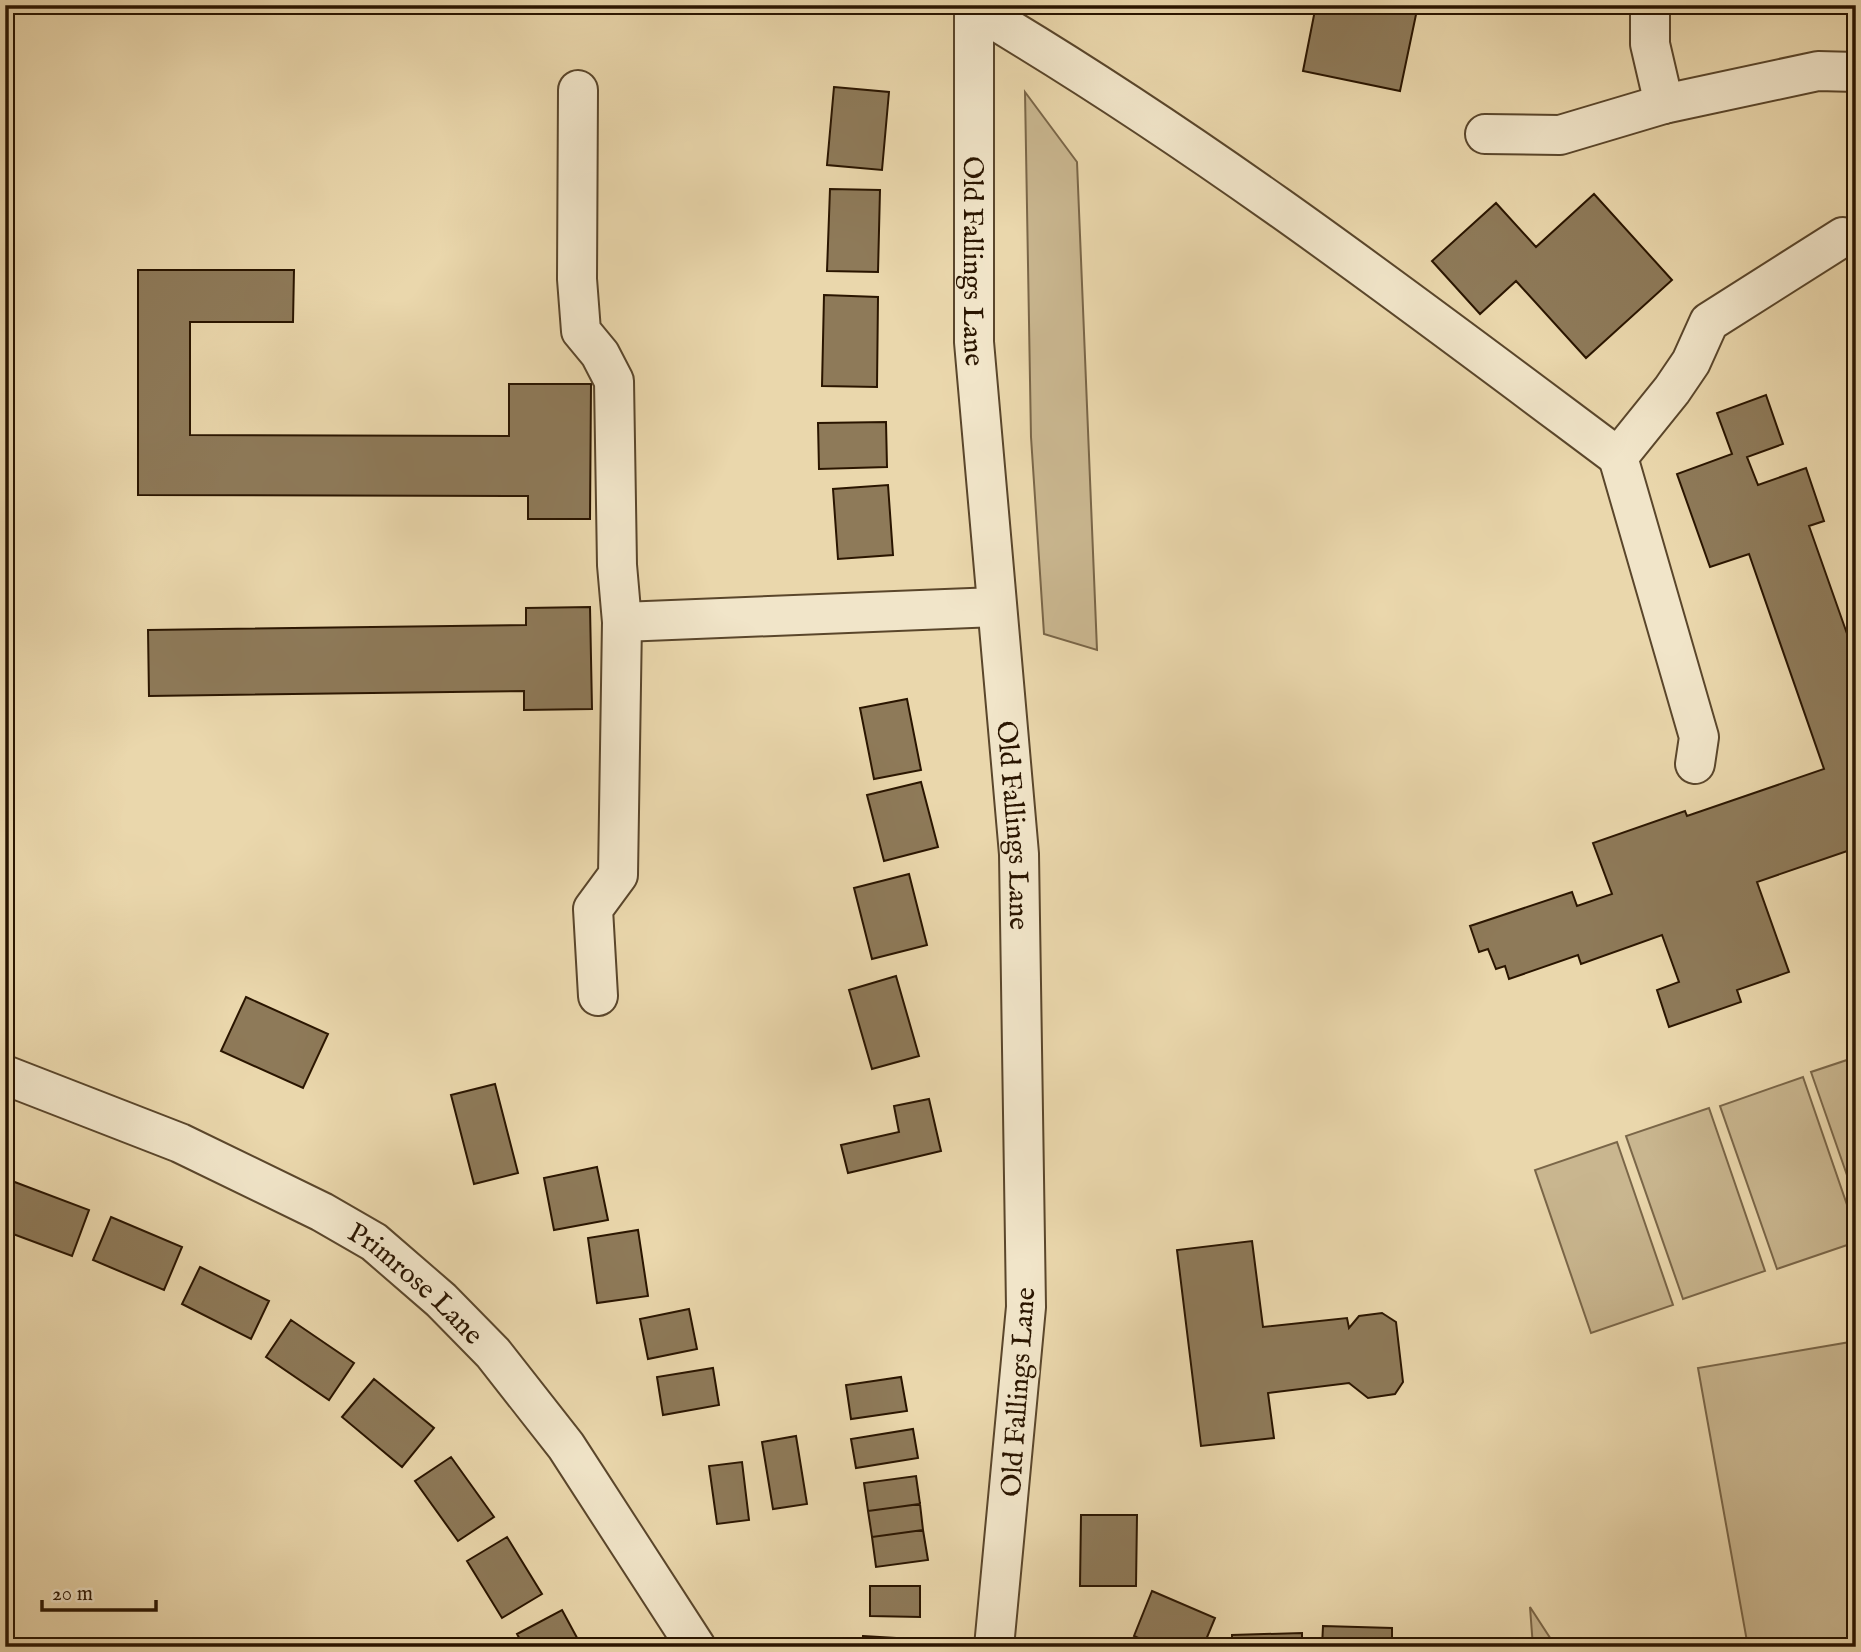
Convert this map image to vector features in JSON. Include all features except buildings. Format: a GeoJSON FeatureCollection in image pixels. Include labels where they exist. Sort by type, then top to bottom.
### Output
{"type":"FeatureCollection","features":[{"type":"Feature","properties":{"kind":"street"},"geometry":{"type":"LineString","coordinates":[[1650,5],[1650,44],[1664,104]]}},
{"type":"Feature","properties":{"kind":"street"},"geometry":{"type":"LineString","coordinates":[[974,7],[1078,69],[1318,233],[1618,457],[1699,737],[1695,764]]}},
{"type":"Feature","properties":{"kind":"street","name":"Old Fallings Lane"},"geometry":{"type":"LineString","coordinates":[[974,7],[974,342],[1019,854],[1026,1307],[994,1647]]}},
{"type":"Feature","properties":{"kind":"street"},"geometry":{"type":"LineString","coordinates":[[1485,134],[1540,137],[1560,135],[1664,104],[1818,71],[1856,72]]}},
{"type":"Feature","properties":{"kind":"street"},"geometry":{"type":"LineString","coordinates":[[578,90],[577,279],[581,331],[600,354],[614,382],[617,565],[622,622],[618,875],[593,909],[598,996]]}},
{"type":"Feature","properties":{"kind":"street"},"geometry":{"type":"LineString","coordinates":[[1618,457],[1691,362],[1709,322],[1843,237]]}},
{"type":"Feature","properties":{"kind":"street"},"geometry":{"type":"LineString","coordinates":[[622,622],[996,607]]}},
{"type":"Feature","properties":{"kind":"street","name":"Primrose Lane"},"geometry":{"type":"LineString","coordinates":[[5,1075],[180,1143],[321,1212],[374,1242],[441,1300],[493,1353],[566,1446],[696,1647]]}},
{"type":"Feature","properties":{"kind":"shaded area"},"geometry":{"type":"Polygon","coordinates":[[[1025,92],[1077,162],[1097,650],[1044,634],[1031,437],[1025,92]]]}},
{"type":"Feature","properties":{"kind":"shaded area"},"geometry":{"type":"Polygon","coordinates":[[[1856,1057],[1856,1201],[1811,1072],[1856,1057]]]}},
{"type":"Feature","properties":{"kind":"shaded area"},"geometry":{"type":"Polygon","coordinates":[[[1803,1077],[1856,1231],[1856,1242],[1777,1269],[1720,1106],[1803,1077]]]}},
{"type":"Feature","properties":{"kind":"shaded area"},"geometry":{"type":"Polygon","coordinates":[[[1709,1108],[1765,1271],[1683,1299],[1626,1136],[1709,1108]]]}},
{"type":"Feature","properties":{"kind":"shaded area"},"geometry":{"type":"Polygon","coordinates":[[[1617,1142],[1673,1305],[1591,1333],[1535,1170],[1617,1142]]]}},
{"type":"Feature","properties":{"kind":"shaded area"},"geometry":{"type":"Polygon","coordinates":[[[1856,1341],[1856,1647],[1748,1647],[1698,1368],[1856,1341]]]}},
{"type":"Feature","properties":{"kind":"shaded area"},"geometry":{"type":"Polygon","coordinates":[[[1530,1607],[1556,1647],[1533,1647],[1530,1607]]]}}]}
